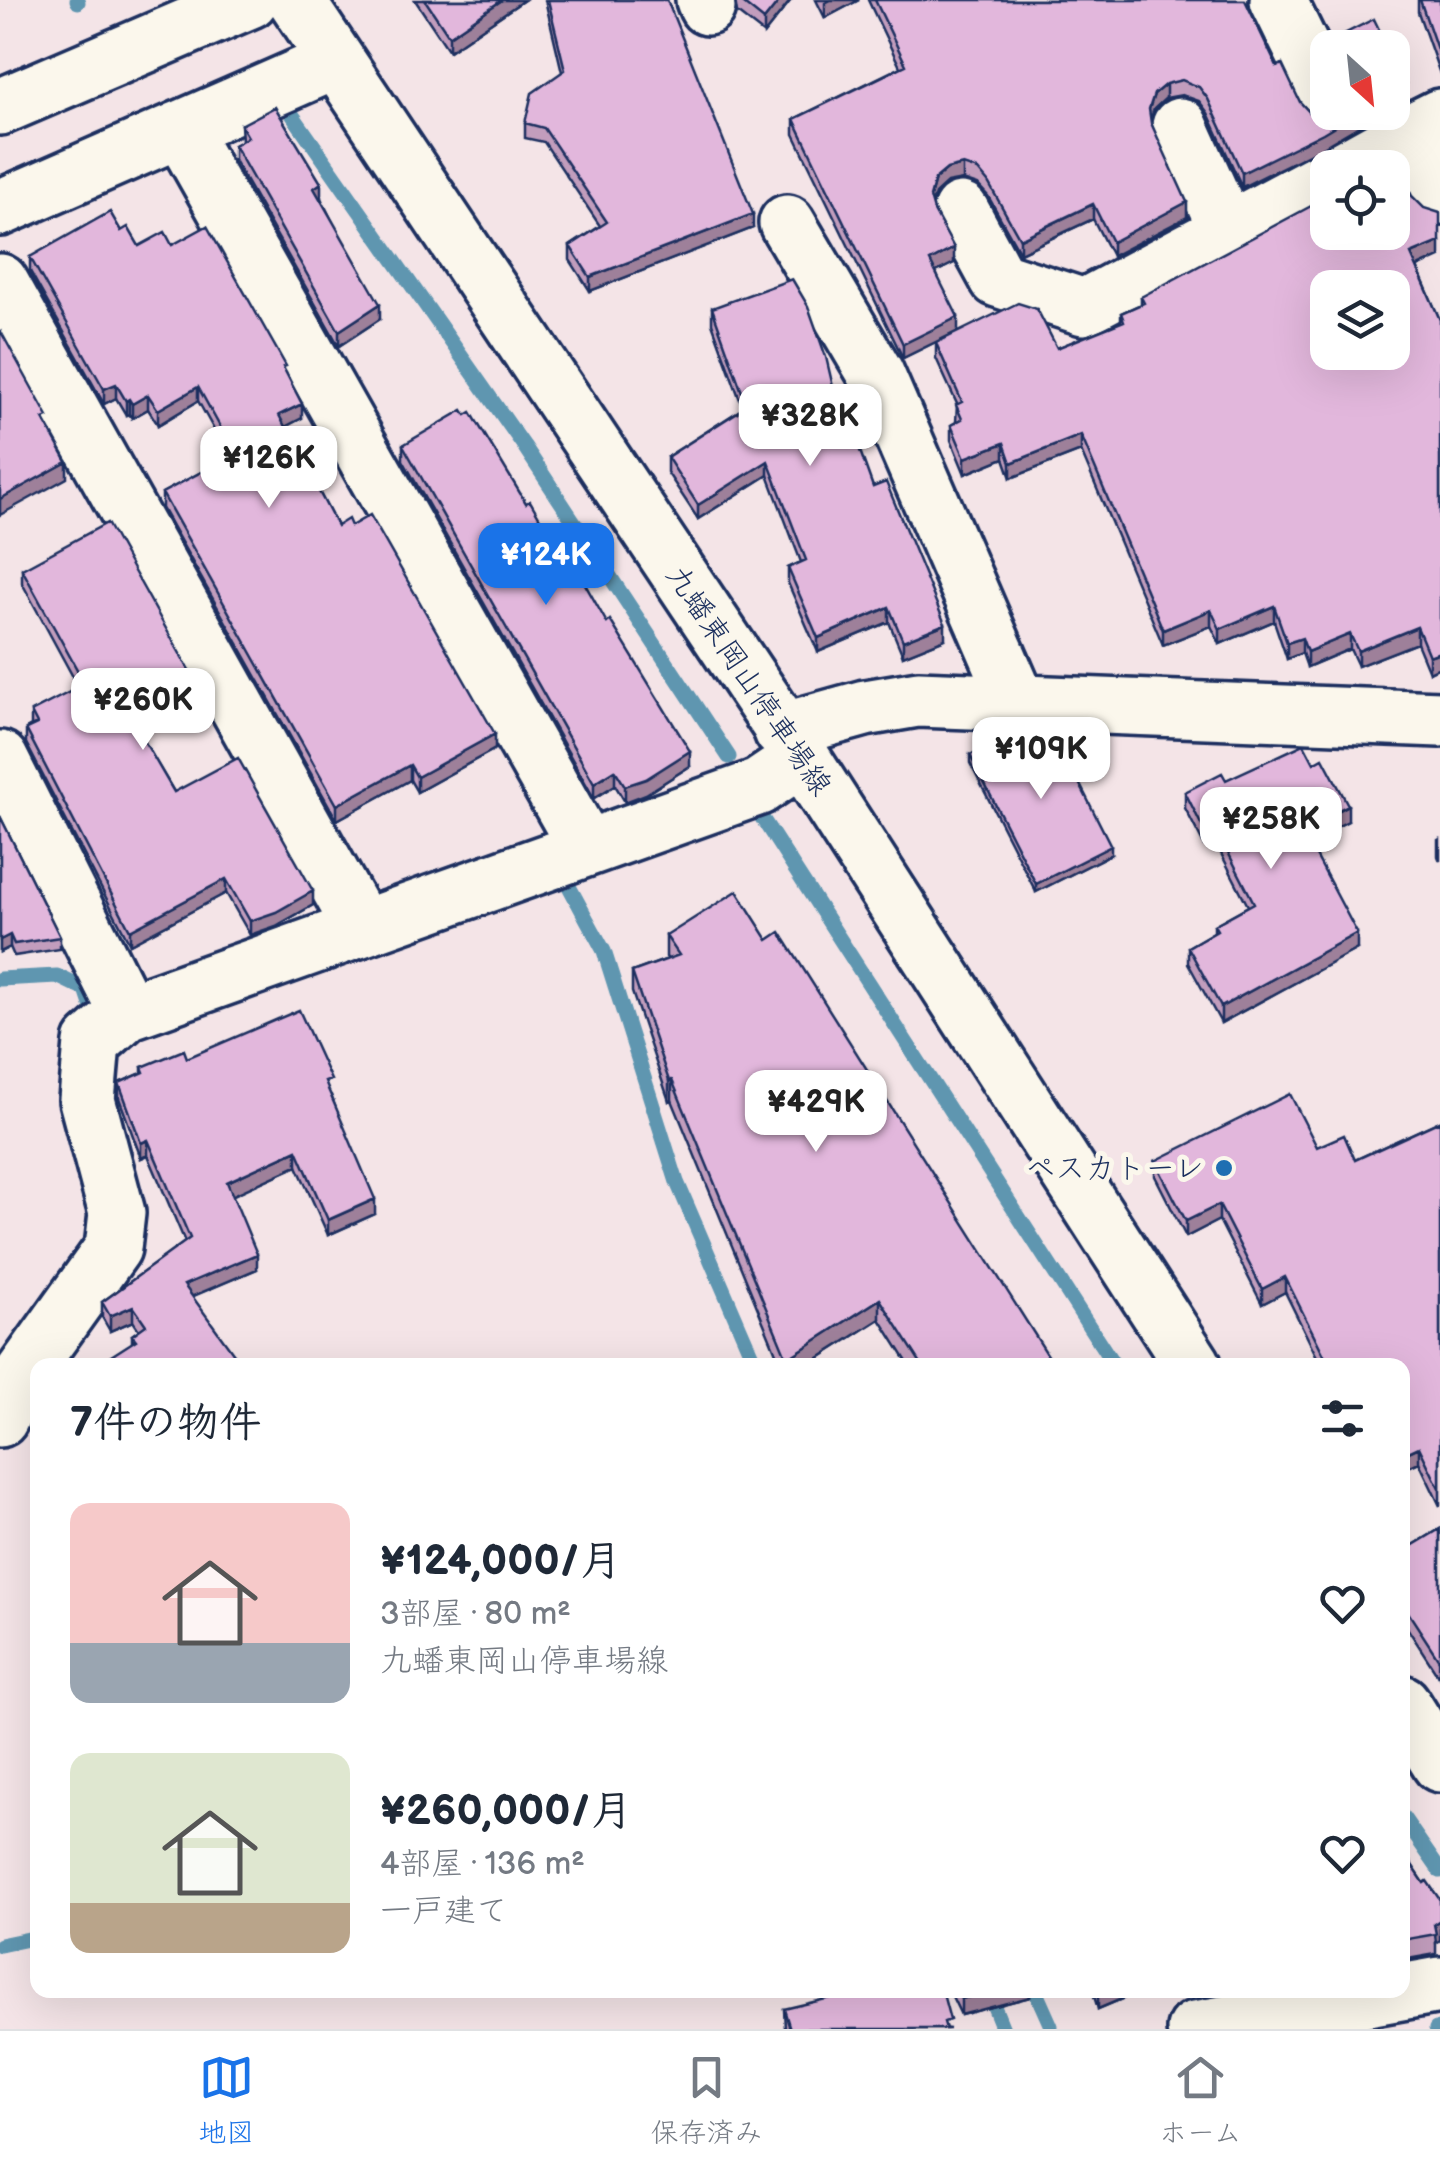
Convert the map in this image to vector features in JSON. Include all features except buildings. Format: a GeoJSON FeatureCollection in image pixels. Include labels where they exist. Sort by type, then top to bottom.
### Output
{"type":"FeatureCollection","features":[{"type":"Feature","properties":{"kind":"street"},"geometry":{"type":"LineString","coordinates":[[0,107],[250,0]]}},
{"type":"Feature","properties":{"kind":"street","name":"九蟠東岡山停車場線"},"geometry":{"type":"LineString","coordinates":[[296,0],[792,744],[1188,1358]]}},
{"type":"Feature","properties":{"kind":"street"},"geometry":{"type":"LineString","coordinates":[[1278,0],[1310,65]]}},
{"type":"Feature","properties":{"kind":"street"},"geometry":{"type":"LineString","coordinates":[[0,208],[336,61]]}},
{"type":"Feature","properties":{"kind":"street"},"geometry":{"type":"LineString","coordinates":[[1378,150],[1424,125],[1440,197]]}},
{"type":"Feature","properties":{"kind":"street"},"geometry":{"type":"LineString","coordinates":[[1180,126],[1227,230]]}},
{"type":"Feature","properties":{"kind":"street"},"geometry":{"type":"LineString","coordinates":[[180,129],[586,846]]}},
{"type":"Feature","properties":{"kind":"street"},"geometry":{"type":"LineString","coordinates":[[961,211],[998,279],[1084,307],[1310,186]]}},
{"type":"Feature","properties":{"kind":"street"},"geometry":{"type":"LineString","coordinates":[[787,223],[876,374],[1018,702]]}},
{"type":"Feature","properties":{"kind":"street"},"geometry":{"type":"LineString","coordinates":[[0,282],[361,927]]}},
{"type":"Feature","properties":{"kind":"street"},"geometry":{"type":"LineString","coordinates":[[34,1358],[113,1248],[117,1212],[87,1100],[92,1043],[127,1012],[758,788],[792,744],[865,708],[918,698],[1440,718]]}},
{"type":"Feature","properties":{"kind":"street"},"geometry":{"type":"LineString","coordinates":[[0,759],[127,1012]]}},
{"type":"Feature","properties":{"kind":"street"},"geometry":{"type":"LineString","coordinates":[[0,1419],[30,1364]]}},
{"type":"Feature","properties":{"kind":"street"},"geometry":{"type":"LineString","coordinates":[[1410,1716],[1440,1764]]}},
{"type":"Feature","properties":{"kind":"street"},"geometry":{"type":"LineString","coordinates":[[1410,1990],[1440,1985]]}},
{"type":"Feature","properties":{"kind":"street"},"geometry":{"type":"LineString","coordinates":[[1195,2029],[1368,1998]]}},
{"type":"Feature","properties":{"kind":"waterway"},"geometry":{"type":"LineString","coordinates":[[287,107],[524,446],[729,757]]}},
{"type":"Feature","properties":{"kind":"waterway"},"geometry":{"type":"LineString","coordinates":[[762,818],[1109,1358]]}},
{"type":"Feature","properties":{"kind":"waterway"},"geometry":{"type":"LineString","coordinates":[[565,879],[604,951],[677,1182],[753,1358]]}},
{"type":"Feature","properties":{"kind":"waterway"},"geometry":{"type":"LineString","coordinates":[[0,979],[57,976],[86,990],[91,1005]]}},
{"type":"Feature","properties":{"kind":"waterway"},"geometry":{"type":"LineString","coordinates":[[1410,1828],[1440,1871]]}},
{"type":"Feature","properties":{"kind":"waterway"},"geometry":{"type":"LineString","coordinates":[[0,1945],[30,1939]]}},
{"type":"Feature","properties":{"kind":"waterway"},"geometry":{"type":"LineString","coordinates":[[987,1998],[1003,2029]]}},
{"type":"Feature","properties":{"kind":"waterway"},"geometry":{"type":"LineString","coordinates":[[1039,1998],[1051,2026]]}},
{"type":"Feature","properties":{"kind":"waterway"},"geometry":{"type":"LineString","coordinates":[[1436,2029],[1440,2028]]}},
{"type":"Feature","properties":{"kind":"place","name":"ペスカトーレ"},"geometry":{"type":"Point","coordinates":[1224,1168]}}]}
